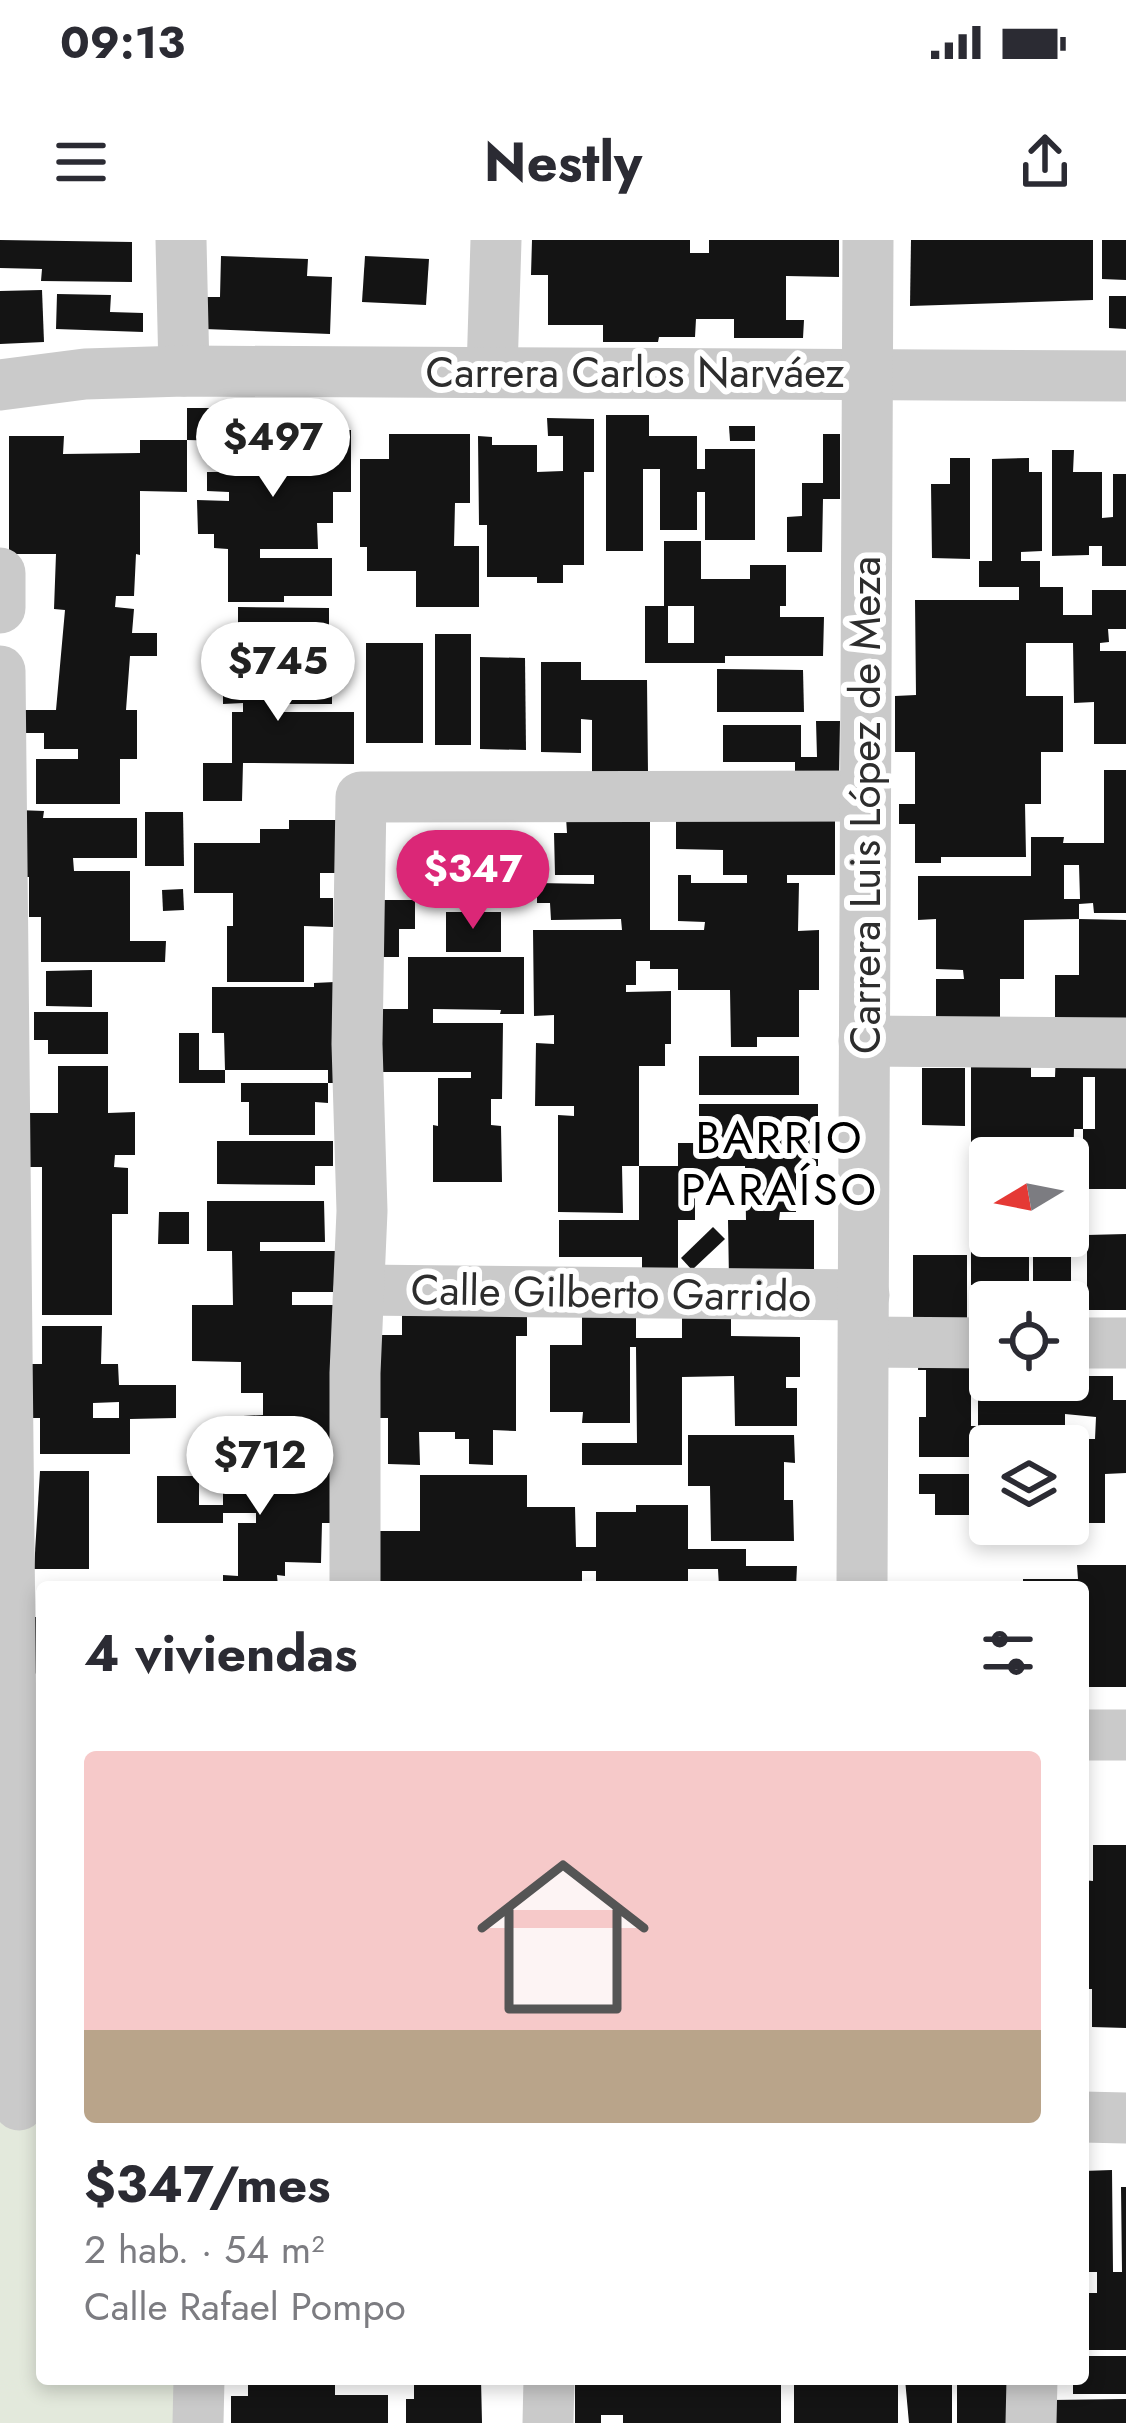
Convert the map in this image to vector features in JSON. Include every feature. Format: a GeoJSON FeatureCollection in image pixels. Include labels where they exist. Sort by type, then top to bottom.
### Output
{"type":"FeatureCollection","features":[{"type":"Feature","properties":{"kind":"street"},"geometry":{"type":"LineString","coordinates":[[182,240],[184,371]]}},
{"type":"Feature","properties":{"kind":"street"},"geometry":{"type":"LineString","coordinates":[[492,372],[496,240]]}},
{"type":"Feature","properties":{"kind":"street","name":"Carrera Luis López de Meza"},"geometry":{"type":"LineString","coordinates":[[862,1581],[868,240]]}},
{"type":"Feature","properties":{"kind":"street","name":"Carrera Carlos Narváez"},"geometry":{"type":"LineString","coordinates":[[0,385],[85,374],[184,371],[1126,376]]}},
{"type":"Feature","properties":{"kind":"street"},"geometry":{"type":"LineString","coordinates":[[0,573],[0,608]]}},
{"type":"Feature","properties":{"kind":"street"},"geometry":{"type":"LineString","coordinates":[[0,671],[12,1832],[20,2105]]}},
{"type":"Feature","properties":{"kind":"street"},"geometry":{"type":"LineString","coordinates":[[355,1581],[362,1211],[357,1044],[361,797],[865,796]]}},
{"type":"Feature","properties":{"kind":"street"},"geometry":{"type":"LineString","coordinates":[[864,1041],[1126,1043]]}},
{"type":"Feature","properties":{"kind":"street","name":"Calle Gilberto Garrido"},"geometry":{"type":"LineString","coordinates":[[359,1290],[864,1318],[969,1338]]}},
{"type":"Feature","properties":{"kind":"street"},"geometry":{"type":"LineString","coordinates":[[1089,1343],[1126,1343]]}},
{"type":"Feature","properties":{"kind":"street"},"geometry":{"type":"LineString","coordinates":[[1089,1735],[1126,1735]]}},
{"type":"Feature","properties":{"kind":"street"},"geometry":{"type":"LineString","coordinates":[[1089,2117],[1126,2118]]}},
{"type":"Feature","properties":{"kind":"street"},"geometry":{"type":"LineString","coordinates":[[198,2423],[199,2385]]}},
{"type":"Feature","properties":{"kind":"street"},"geometry":{"type":"LineString","coordinates":[[548,2423],[549,2385]]}},
{"type":"Feature","properties":{"kind":"street"},"geometry":{"type":"LineString","coordinates":[[1031,2423],[1032,2385]]}},
{"type":"Feature","properties":{"kind":"shaded area"},"geometry":{"type":"Polygon","coordinates":[[[0,671],[36,1900],[36,2385],[199,2385],[198,2423],[0,2423],[0,671]]]}},
{"type":"Feature","properties":{"kind":"building"},"geometry":{"type":"Polygon","coordinates":[[[0,240],[132,242],[132,282],[41,281],[42,269],[0,268],[0,240]]]}},
{"type":"Feature","properties":{"kind":"building"},"geometry":{"type":"Polygon","coordinates":[[[532,240],[690,240],[690,253],[709,253],[709,240],[839,240],[839,277],[786,276],[786,320],[804,320],[803,338],[734,338],[734,319],[696,319],[695,337],[603,342],[603,325],[548,325],[548,275],[531,275],[532,240]]]}},
{"type":"Feature","properties":{"kind":"building"},"geometry":{"type":"Polygon","coordinates":[[[911,240],[1093,240],[1093,300],[910,306],[911,240]]]}},
{"type":"Feature","properties":{"kind":"building"},"geometry":{"type":"Polygon","coordinates":[[[1102,240],[1126,240],[1126,280],[1102,279],[1102,240]]]}},
{"type":"Feature","properties":{"kind":"building"},"geometry":{"type":"Polygon","coordinates":[[[221,256],[308,259],[307,276],[332,277],[330,334],[205,329],[206,297],[220,297],[221,256]]]}},
{"type":"Feature","properties":{"kind":"building"},"geometry":{"type":"Polygon","coordinates":[[[365,256],[429,259],[426,305],[362,302],[365,256]]]}},
{"type":"Feature","properties":{"kind":"building"},"geometry":{"type":"Polygon","coordinates":[[[42,290],[44,342],[0,344],[0,291],[42,290]]]}},
{"type":"Feature","properties":{"kind":"building"},"geometry":{"type":"Polygon","coordinates":[[[57,294],[111,295],[110,312],[143,313],[143,332],[56,329],[57,294]]]}},
{"type":"Feature","properties":{"kind":"building"},"geometry":{"type":"Polygon","coordinates":[[[1109,296],[1126,296],[1126,329],[1109,328],[1109,296]]]}},
{"type":"Feature","properties":{"kind":"building"},"geometry":{"type":"Polygon","coordinates":[[[308,406],[332,406],[332,430],[351,430],[351,492],[333,492],[333,523],[317,523],[318,549],[260,549],[260,558],[332,558],[332,596],[228,602],[228,549],[214,548],[214,534],[198,534],[197,500],[229,501],[229,492],[207,491],[207,472],[230,472],[230,441],[187,440],[187,408],[255,408],[255,430],[309,430],[308,406]]]}},
{"type":"Feature","properties":{"kind":"building"},"geometry":{"type":"Polygon","coordinates":[[[606,415],[649,415],[649,436],[697,436],[697,469],[705,469],[705,449],[755,449],[755,540],[705,540],[705,492],[697,492],[697,530],[660,530],[660,469],[643,469],[643,551],[606,551],[606,415]]]}},
{"type":"Feature","properties":{"kind":"building"},"geometry":{"type":"Polygon","coordinates":[[[547,418],[594,419],[594,472],[584,472],[584,565],[563,565],[563,583],[537,583],[537,577],[487,577],[487,525],[479,525],[478,436],[492,437],[492,445],[537,445],[537,472],[563,471],[563,436],[548,436],[547,418]]]}},
{"type":"Feature","properties":{"kind":"building"},"geometry":{"type":"Polygon","coordinates":[[[729,426],[755,426],[755,441],[730,441],[729,426]]]}},
{"type":"Feature","properties":{"kind":"building"},"geometry":{"type":"Polygon","coordinates":[[[389,434],[470,434],[470,503],[455,503],[454,546],[479,546],[479,607],[416,607],[416,571],[367,571],[367,547],[360,547],[360,459],[389,459],[389,434]]]}},
{"type":"Feature","properties":{"kind":"building"},"geometry":{"type":"Polygon","coordinates":[[[823,434],[840,434],[840,499],[823,499],[822,552],[787,552],[787,517],[802,516],[802,483],[823,483],[823,434]]]}},
{"type":"Feature","properties":{"kind":"building"},"geometry":{"type":"Polygon","coordinates":[[[9,436],[64,436],[63,454],[140,453],[140,440],[187,440],[187,492],[140,491],[140,555],[136,554],[134,596],[116,596],[115,607],[134,609],[132,633],[157,633],[157,656],[130,656],[126,710],[137,710],[137,759],[120,759],[120,804],[36,804],[36,759],[78,759],[78,749],[44,749],[44,733],[18,733],[18,710],[56,710],[65,610],[54,609],[56,554],[9,554],[9,436]]]}},
{"type":"Feature","properties":{"kind":"building"},"geometry":{"type":"Polygon","coordinates":[[[1052,450],[1074,450],[1073,472],[1102,472],[1102,518],[1113,517],[1113,474],[1126,474],[1126,566],[1102,566],[1102,546],[1089,546],[1089,555],[1052,556],[1052,450]]]}},
{"type":"Feature","properties":{"kind":"building"},"geometry":{"type":"Polygon","coordinates":[[[950,458],[970,458],[970,559],[932,558],[931,484],[950,484],[950,458]]]}},
{"type":"Feature","properties":{"kind":"building"},"geometry":{"type":"Polygon","coordinates":[[[1029,458],[1029,472],[1042,472],[1042,551],[1021,552],[1021,561],[1040,561],[1040,587],[1063,587],[1063,615],[1092,615],[1092,590],[1126,590],[1126,629],[1108,629],[1109,642],[1100,643],[1100,651],[1126,651],[1126,744],[1094,744],[1094,702],[1074,703],[1073,643],[1026,643],[1026,696],[1063,696],[1063,752],[1041,752],[1041,804],[1025,804],[1026,857],[941,857],[941,863],[915,863],[915,824],[899,824],[899,804],[915,804],[915,752],[895,752],[895,696],[916,695],[915,600],[1019,600],[1019,587],[979,587],[979,561],[992,561],[992,459],[1029,458]]]}},
{"type":"Feature","properties":{"kind":"building"},"geometry":{"type":"Polygon","coordinates":[[[664,541],[701,541],[701,579],[750,579],[750,565],[786,565],[786,606],[780,606],[780,617],[824,617],[823,656],[725,656],[725,663],[645,663],[645,606],[664,606],[664,541]],[[668,606],[668,643],[694,643],[694,606],[668,606]]]}},
{"type":"Feature","properties":{"kind":"building"},"geometry":{"type":"Polygon","coordinates":[[[238,607],[329,608],[329,651],[238,651],[238,607]]]}},
{"type":"Feature","properties":{"kind":"building"},"geometry":{"type":"Polygon","coordinates":[[[435,634],[471,634],[471,745],[435,745],[435,634]]]}},
{"type":"Feature","properties":{"kind":"building"},"geometry":{"type":"Polygon","coordinates":[[[366,643],[423,643],[423,743],[366,743],[366,643]]]}},
{"type":"Feature","properties":{"kind":"building"},"geometry":{"type":"Polygon","coordinates":[[[480,657],[525,658],[526,750],[480,749],[480,657]]]}},
{"type":"Feature","properties":{"kind":"building"},"geometry":{"type":"Polygon","coordinates":[[[541,662],[581,662],[581,680],[647,680],[648,773],[592,772],[592,720],[581,719],[581,753],[541,752],[541,662]]]}},
{"type":"Feature","properties":{"kind":"building"},"geometry":{"type":"Polygon","coordinates":[[[223,664],[332,665],[332,704],[283,704],[283,712],[354,712],[354,764],[243,763],[242,801],[203,801],[203,763],[232,763],[232,712],[243,712],[243,703],[223,704],[223,664]]]}},
{"type":"Feature","properties":{"kind":"building"},"geometry":{"type":"Polygon","coordinates":[[[717,669],[803,670],[804,712],[717,712],[717,669]]]}},
{"type":"Feature","properties":{"kind":"building"},"geometry":{"type":"Polygon","coordinates":[[[816,721],[840,721],[839,777],[795,778],[795,762],[723,762],[723,725],[801,725],[801,757],[817,757],[816,721]]]}},
{"type":"Feature","properties":{"kind":"building"},"geometry":{"type":"Polygon","coordinates":[[[1104,770],[1126,770],[1126,913],[1094,913],[1093,903],[1079,904],[1079,919],[1024,920],[1024,979],[1000,979],[1000,1024],[936,1024],[936,979],[964,979],[963,970],[936,969],[936,919],[918,920],[918,876],[1031,876],[1031,837],[1104,843],[1104,770]],[[1064,865],[1064,899],[1080,899],[1079,865],[1064,865]]]}},
{"type":"Feature","properties":{"kind":"building"},"geometry":{"type":"Polygon","coordinates":[[[17,810],[44,811],[43,818],[137,818],[137,858],[73,858],[74,871],[130,871],[130,941],[166,941],[165,962],[41,962],[41,917],[29,917],[29,877],[17,877],[17,810]]]}},
{"type":"Feature","properties":{"kind":"building"},"geometry":{"type":"Polygon","coordinates":[[[676,811],[835,811],[835,875],[787,875],[787,883],[799,883],[798,931],[819,930],[819,990],[799,990],[799,1037],[757,1037],[757,1047],[731,1047],[730,990],[678,990],[678,969],[650,969],[650,961],[636,961],[636,985],[626,985],[626,992],[671,991],[671,1044],[665,1044],[665,1066],[639,1066],[639,1166],[622,1166],[623,1213],[558,1212],[558,1115],[574,1116],[574,1106],[535,1106],[536,1043],[554,1044],[554,1015],[534,1016],[533,930],[622,930],[621,919],[551,920],[550,903],[537,903],[537,883],[594,884],[594,875],[555,875],[554,833],[567,833],[566,817],[650,817],[650,930],[704,930],[705,922],[678,921],[678,875],[691,875],[691,883],[747,883],[747,875],[723,875],[723,850],[676,849],[676,811]]]}},
{"type":"Feature","properties":{"kind":"building"},"geometry":{"type":"Polygon","coordinates":[[[145,812],[183,812],[184,866],[145,866],[145,812]]]}},
{"type":"Feature","properties":{"kind":"building"},"geometry":{"type":"Polygon","coordinates":[[[289,820],[352,820],[352,873],[320,873],[320,898],[333,898],[333,927],[304,926],[304,982],[227,982],[227,926],[233,926],[233,893],[194,893],[194,843],[260,843],[260,829],[289,829],[289,820]]]}},
{"type":"Feature","properties":{"kind":"building"},"geometry":{"type":"Polygon","coordinates":[[[183,889],[184,910],[163,911],[162,890],[183,889]]]}},
{"type":"Feature","properties":{"kind":"building"},"geometry":{"type":"Polygon","coordinates":[[[369,900],[415,900],[415,929],[399,929],[399,957],[369,957],[369,900]]]}},
{"type":"Feature","properties":{"kind":"building"},"geometry":{"type":"Polygon","coordinates":[[[446,912],[501,912],[501,952],[446,952],[446,912]]]}},
{"type":"Feature","properties":{"kind":"building"},"geometry":{"type":"Polygon","coordinates":[[[1079,919],[1126,920],[1126,1034],[1055,1034],[1055,975],[1079,975],[1079,919]]]}},
{"type":"Feature","properties":{"kind":"building"},"geometry":{"type":"Polygon","coordinates":[[[408,957],[524,957],[524,1014],[433,1009],[433,1023],[503,1023],[502,1099],[491,1099],[491,1125],[501,1126],[502,1182],[433,1182],[438,1078],[471,1078],[471,1072],[368,1072],[368,1009],[408,1009],[408,957]]]}},
{"type":"Feature","properties":{"kind":"building"},"geometry":{"type":"Polygon","coordinates":[[[92,970],[92,1007],[46,1006],[46,971],[92,970]]]}},
{"type":"Feature","properties":{"kind":"building"},"geometry":{"type":"Polygon","coordinates":[[[335,982],[345,1083],[328,1083],[328,1070],[225,1070],[224,1033],[212,1033],[212,987],[314,987],[314,983],[335,982]]]}},
{"type":"Feature","properties":{"kind":"building"},"geometry":{"type":"Polygon","coordinates":[[[34,1012],[108,1012],[108,1054],[48,1054],[48,1040],[34,1040],[34,1012]]]}},
{"type":"Feature","properties":{"kind":"building"},"geometry":{"type":"Polygon","coordinates":[[[179,1033],[199,1033],[199,1070],[225,1070],[225,1083],[179,1083],[179,1033]]]}},
{"type":"Feature","properties":{"kind":"building"},"geometry":{"type":"Polygon","coordinates":[[[971,1052],[1031,1052],[1031,1077],[1055,1077],[1056,1052],[1126,1052],[1126,1189],[1089,1189],[1089,1137],[1083,1137],[1083,1129],[1074,1129],[1074,1137],[971,1137],[971,1052]],[[1083,1077],[1083,1129],[1095,1129],[1095,1077],[1083,1077]]]}},
{"type":"Feature","properties":{"kind":"building"},"geometry":{"type":"Polygon","coordinates":[[[699,1056],[799,1056],[799,1095],[699,1095],[699,1056]]]}},
{"type":"Feature","properties":{"kind":"building"},"geometry":{"type":"Polygon","coordinates":[[[58,1066],[108,1066],[108,1113],[135,1112],[135,1155],[115,1155],[114,1167],[128,1168],[128,1214],[112,1214],[112,1315],[42,1315],[42,1167],[29,1167],[29,1113],[58,1113],[58,1066]]]}},
{"type":"Feature","properties":{"kind":"building"},"geometry":{"type":"Polygon","coordinates":[[[922,1068],[965,1068],[965,1126],[922,1125],[922,1068]]]}},
{"type":"Feature","properties":{"kind":"building"},"geometry":{"type":"Polygon","coordinates":[[[241,1083],[328,1083],[328,1103],[315,1102],[315,1135],[249,1135],[249,1102],[241,1102],[241,1083]]]}},
{"type":"Feature","properties":{"kind":"building"},"geometry":{"type":"Polygon","coordinates":[[[699,1104],[818,1104],[818,1166],[796,1166],[796,1212],[780,1212],[779,1220],[814,1220],[814,1280],[729,1280],[728,1220],[746,1220],[745,1166],[720,1166],[720,1181],[695,1181],[695,1220],[678,1220],[678,1279],[642,1279],[642,1257],[559,1257],[559,1220],[639,1220],[639,1166],[678,1166],[678,1143],[699,1143],[699,1104]]]}},
{"type":"Feature","properties":{"kind":"building"},"geometry":{"type":"Polygon","coordinates":[[[217,1141],[333,1141],[333,1166],[315,1166],[315,1185],[217,1184],[217,1141]]]}},
{"type":"Feature","properties":{"kind":"building"},"geometry":{"type":"Polygon","coordinates":[[[207,1201],[324,1201],[325,1242],[260,1242],[260,1251],[346,1251],[346,1292],[292,1292],[292,1305],[345,1305],[338,1457],[243,1457],[243,1416],[263,1415],[263,1393],[241,1393],[241,1362],[192,1361],[192,1305],[233,1305],[232,1251],[207,1251],[207,1201]]]}},
{"type":"Feature","properties":{"kind":"building"},"geometry":{"type":"Polygon","coordinates":[[[159,1212],[189,1212],[189,1244],[158,1244],[159,1212]]]}},
{"type":"Feature","properties":{"kind":"building"},"geometry":{"type":"Polygon","coordinates":[[[713,1227],[725,1239],[692,1270],[681,1258],[713,1227]]]}},
{"type":"Feature","properties":{"kind":"building"},"geometry":{"type":"Polygon","coordinates":[[[1126,1234],[1126,1310],[1089,1310],[1089,1235],[1126,1234]]]}},
{"type":"Feature","properties":{"kind":"building"},"geometry":{"type":"Polygon","coordinates":[[[913,1255],[967,1255],[967,1325],[913,1325],[913,1255]]]}},
{"type":"Feature","properties":{"kind":"building"},"geometry":{"type":"Polygon","coordinates":[[[971,1257],[1029,1257],[1029,1281],[971,1281],[971,1257]]]}},
{"type":"Feature","properties":{"kind":"building"},"geometry":{"type":"Polygon","coordinates":[[[1033,1257],[1071,1257],[1071,1281],[1033,1281],[1033,1257]]]}},
{"type":"Feature","properties":{"kind":"building"},"geometry":{"type":"Polygon","coordinates":[[[402,1311],[527,1311],[527,1336],[516,1336],[516,1431],[493,1430],[493,1465],[469,1464],[469,1439],[455,1439],[455,1432],[419,1432],[420,1465],[388,1464],[388,1418],[363,1418],[363,1335],[402,1335],[402,1311]]]}},
{"type":"Feature","properties":{"kind":"building"},"geometry":{"type":"Polygon","coordinates":[[[582,1316],[636,1316],[636,1338],[682,1338],[682,1317],[731,1317],[731,1336],[800,1337],[800,1377],[786,1377],[786,1388],[797,1388],[797,1426],[735,1426],[734,1376],[682,1377],[682,1465],[582,1465],[582,1443],[637,1443],[636,1347],[630,1347],[630,1423],[582,1423],[583,1412],[550,1412],[550,1345],[582,1345],[582,1316]]]}},
{"type":"Feature","properties":{"kind":"building"},"geometry":{"type":"Polygon","coordinates":[[[42,1326],[102,1326],[101,1364],[118,1364],[119,1385],[176,1385],[176,1418],[130,1419],[130,1454],[40,1454],[40,1418],[26,1418],[26,1364],[42,1364],[42,1326]],[[119,1402],[93,1403],[93,1418],[119,1418],[119,1402]]]}},
{"type":"Feature","properties":{"kind":"building"},"geometry":{"type":"Polygon","coordinates":[[[919,1349],[969,1349],[969,1457],[919,1457],[919,1417],[926,1417],[926,1370],[918,1370],[919,1349]]]}},
{"type":"Feature","properties":{"kind":"building"},"geometry":{"type":"Polygon","coordinates":[[[1089,1376],[1113,1376],[1113,1400],[1126,1400],[1126,1473],[1105,1474],[1105,1523],[1089,1523],[1089,1439],[1095,1439],[1096,1417],[1065,1414],[1065,1425],[978,1425],[978,1401],[1089,1401],[1089,1376]]]}},
{"type":"Feature","properties":{"kind":"building"},"geometry":{"type":"Polygon","coordinates":[[[688,1435],[794,1435],[795,1463],[784,1462],[784,1500],[793,1500],[794,1541],[711,1541],[710,1486],[688,1486],[688,1435]]]}},
{"type":"Feature","properties":{"kind":"building"},"geometry":{"type":"Polygon","coordinates":[[[40,1471],[89,1471],[89,1569],[34,1569],[40,1471]]]}},
{"type":"Feature","properties":{"kind":"building"},"geometry":{"type":"Polygon","coordinates":[[[223,1472],[338,1472],[338,1523],[322,1523],[321,1563],[285,1562],[285,1576],[277,1575],[278,1581],[223,1581],[223,1575],[238,1576],[238,1523],[256,1523],[256,1513],[223,1513],[223,1523],[157,1523],[157,1476],[199,1476],[199,1505],[223,1505],[223,1472]]]}},
{"type":"Feature","properties":{"kind":"building"},"geometry":{"type":"Polygon","coordinates":[[[919,1474],[969,1474],[969,1515],[935,1515],[935,1494],[919,1494],[919,1474]]]}},
{"type":"Feature","properties":{"kind":"building"},"geometry":{"type":"Polygon","coordinates":[[[420,1475],[527,1475],[527,1507],[575,1507],[576,1547],[596,1547],[596,1512],[636,1512],[636,1505],[688,1505],[688,1549],[746,1549],[746,1566],[797,1566],[796,1581],[719,1581],[718,1569],[688,1569],[688,1581],[596,1581],[596,1571],[582,1571],[582,1581],[370,1581],[370,1531],[420,1531],[420,1475]]]}},
{"type":"Feature","properties":{"kind":"building"},"geometry":{"type":"Polygon","coordinates":[[[1077,1565],[1126,1565],[1126,1687],[1089,1687],[1089,1581],[1023,1581],[1078,1579],[1077,1565]]]}},
{"type":"Feature","properties":{"kind":"building"},"geometry":{"type":"Polygon","coordinates":[[[27,1617],[36,1617],[36,1674],[27,1673],[27,1617]]]}},
{"type":"Feature","properties":{"kind":"building"},"geometry":{"type":"Polygon","coordinates":[[[1093,1845],[1126,1845],[1126,2028],[1092,2027],[1089,1881],[1093,1881],[1093,1845]]]}},
{"type":"Feature","properties":{"kind":"building"},"geometry":{"type":"Polygon","coordinates":[[[1112,2170],[1113,2272],[1122,2272],[1121,2187],[1126,2187],[1126,2350],[1089,2350],[1089,2293],[1097,2293],[1097,2272],[1089,2272],[1089,2171],[1112,2170]]]}},
{"type":"Feature","properties":{"kind":"building"},"geometry":{"type":"Polygon","coordinates":[[[1089,2356],[1126,2356],[1126,2394],[1073,2394],[1073,2385],[1089,2385],[1089,2356]]]}},
{"type":"Feature","properties":{"kind":"building"},"geometry":{"type":"Polygon","coordinates":[[[248,2385],[335,2385],[335,2395],[388,2395],[388,2423],[231,2423],[231,2396],[248,2396],[248,2385]]]}},
{"type":"Feature","properties":{"kind":"building"},"geometry":{"type":"Polygon","coordinates":[[[414,2385],[481,2385],[482,2423],[406,2423],[406,2399],[414,2399],[414,2385]]]}},
{"type":"Feature","properties":{"kind":"building"},"geometry":{"type":"Polygon","coordinates":[[[575,2385],[781,2385],[781,2423],[623,2423],[623,2415],[601,2415],[601,2423],[575,2423],[575,2385]]]}},
{"type":"Feature","properties":{"kind":"building"},"geometry":{"type":"Polygon","coordinates":[[[794,2385],[898,2385],[898,2423],[794,2423],[794,2385]]]}},
{"type":"Feature","properties":{"kind":"building"},"geometry":{"type":"Polygon","coordinates":[[[906,2385],[952,2385],[952,2423],[909,2423],[906,2385]]]}},
{"type":"Feature","properties":{"kind":"building"},"geometry":{"type":"Polygon","coordinates":[[[957,2385],[1016,2385],[1017,2423],[957,2423],[957,2385]]]}},
{"type":"Feature","properties":{"kind":"building"},"geometry":{"type":"Polygon","coordinates":[[[1126,2399],[1126,2423],[1053,2423],[1052,2400],[1126,2399]]]}},
{"type":"Feature","properties":{"kind":"district","name":"BARRIO PARAÍSO"},"geometry":{"type":"Point","coordinates":[780,1163]}}]}
